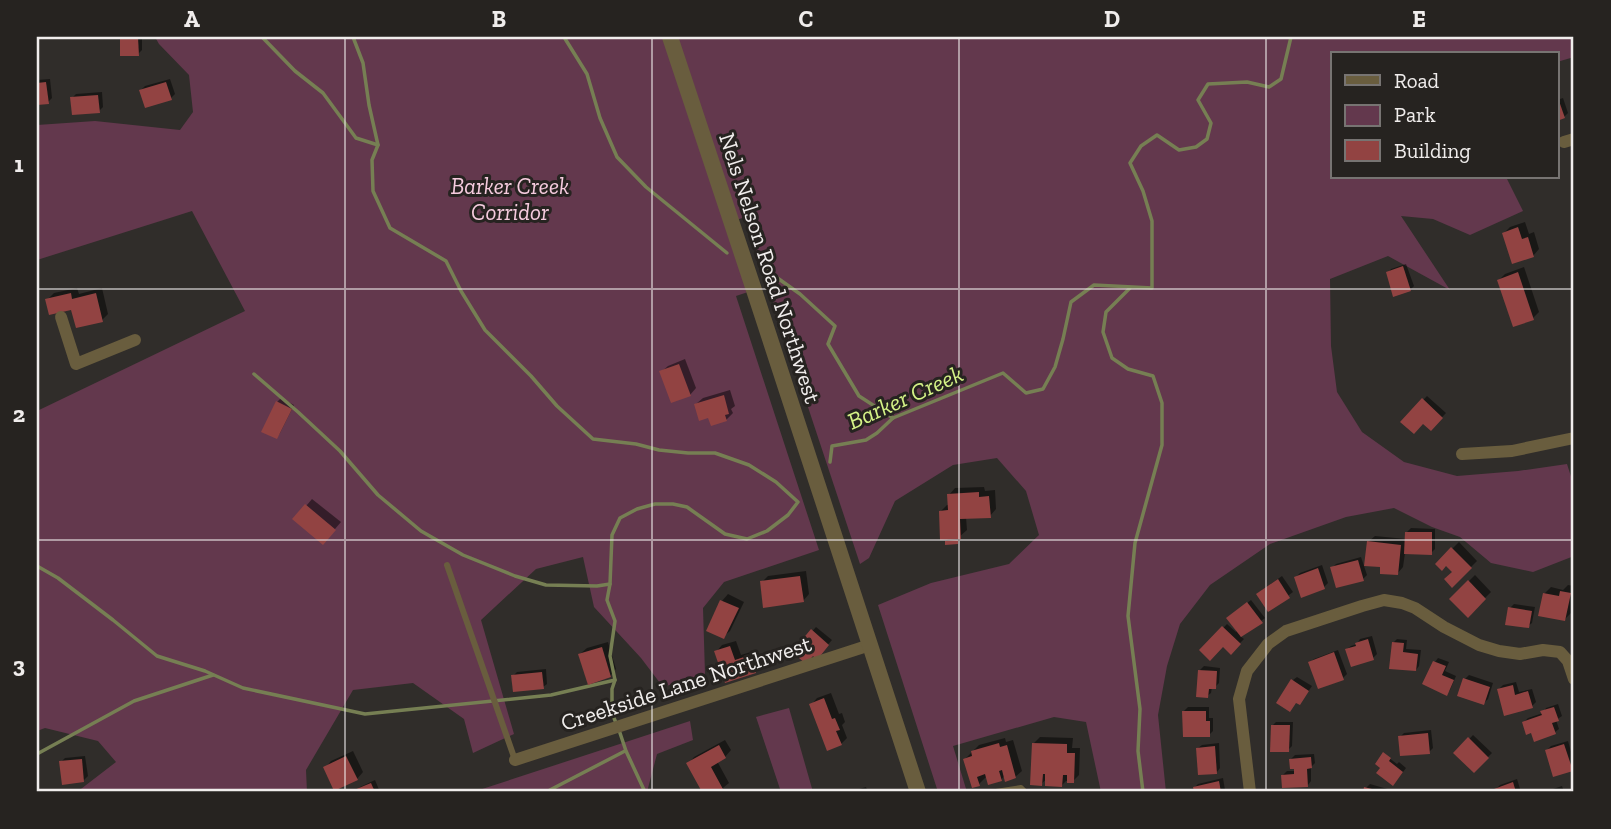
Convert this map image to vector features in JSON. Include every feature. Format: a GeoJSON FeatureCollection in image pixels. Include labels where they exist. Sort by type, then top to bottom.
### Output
{"type":"FeatureCollection","features":[{"type":"Feature","properties":{"kind":"street","name":"Nels Nelson Road Northwest"},"geometry":{"type":"LineString","coordinates":[[670,37],[918,792]]}},
{"type":"Feature","properties":{"kind":"street"},"geometry":{"type":"LineString","coordinates":[[61,317],[76,364],[135,340]]}},
{"type":"Feature","properties":{"kind":"street"},"geometry":{"type":"LineString","coordinates":[[1462,454],[1513,452],[1574,438]]}},
{"type":"Feature","properties":{"kind":"street"},"geometry":{"type":"LineString","coordinates":[[1250,792],[1239,699],[1247,671],[1268,644],[1286,631],[1384,600],[1402,603],[1479,645],[1520,654],[1543,650],[1560,652],[1568,660],[1574,679]]}},
{"type":"Feature","properties":{"kind":"street","name":"Creekside Lane Northwest"},"geometry":{"type":"LineString","coordinates":[[515,760],[870,645]]}},
{"type":"Feature","properties":{"kind":"lane"},"geometry":{"type":"LineString","coordinates":[[447,565],[515,760]]}},
{"type":"Feature","properties":{"kind":"lane"},"geometry":{"type":"LineString","coordinates":[[996,792],[1021,788],[1025,792]]}},
{"type":"Feature","properties":{"kind":"green space","name":"Barker Creek Corridor"},"geometry":{"type":"Polygon","coordinates":[[[155,37],[1574,37],[1574,57],[1558,62],[1558,52],[1331,52],[1331,178],[1506,178],[1523,211],[1470,235],[1433,219],[1401,216],[1450,290],[1388,256],[1330,279],[1331,346],[1337,392],[1362,432],[1404,462],[1457,476],[1567,464],[1574,486],[1574,556],[1533,572],[1491,563],[1460,537],[1432,527],[1394,508],[1346,517],[1270,544],[1210,585],[1180,624],[1167,666],[1158,715],[1166,792],[1101,792],[1086,722],[1054,717],[953,746],[967,792],[938,792],[878,605],[931,583],[1009,564],[1039,535],[1026,491],[997,458],[953,465],[895,501],[869,558],[860,564],[745,217],[731,222],[754,290],[736,296],[819,550],[724,582],[703,608],[705,674],[663,687],[641,658],[594,607],[583,557],[536,569],[481,620],[514,734],[473,753],[464,719],[413,683],[353,690],[306,770],[307,792],[77,792],[116,762],[98,741],[45,728],[37,731],[37,411],[245,311],[192,211],[37,260],[37,125],[95,121],[180,130],[193,112],[189,75],[155,37]]]}},
{"type":"Feature","properties":{"kind":"green space"},"geometry":{"type":"Polygon","coordinates":[[[789,708],[813,792],[781,792],[756,717],[789,708]]]}},
{"type":"Feature","properties":{"kind":"green space"},"geometry":{"type":"Polygon","coordinates":[[[690,721],[693,740],[657,754],[647,792],[473,792],[690,721]]]}},
{"type":"Feature","properties":{"kind":"building"},"geometry":{"type":"Polygon","coordinates":[[[120,37],[138,37],[139,56],[120,56],[120,37]]]}},
{"type":"Feature","properties":{"kind":"building"},"geometry":{"type":"Polygon","coordinates":[[[46,82],[49,104],[37,105],[37,83],[46,82]]]}},
{"type":"Feature","properties":{"kind":"building"},"geometry":{"type":"Polygon","coordinates":[[[166,82],[172,100],[145,108],[139,90],[166,82]]]}},
{"type":"Feature","properties":{"kind":"building"},"geometry":{"type":"Polygon","coordinates":[[[98,95],[100,113],[72,115],[70,97],[98,95]]]}},
{"type":"Feature","properties":{"kind":"building"},"geometry":{"type":"Polygon","coordinates":[[[1558,102],[1565,118],[1558,121],[1558,102]]]}},
{"type":"Feature","properties":{"kind":"building"},"geometry":{"type":"Polygon","coordinates":[[[1518,227],[1522,239],[1528,237],[1534,257],[1512,264],[1502,233],[1518,227]]]}},
{"type":"Feature","properties":{"kind":"building"},"geometry":{"type":"Polygon","coordinates":[[[1403,266],[1411,291],[1393,297],[1386,272],[1403,266]]]}},
{"type":"Feature","properties":{"kind":"building"},"geometry":{"type":"Polygon","coordinates":[[[1518,272],[1534,320],[1513,327],[1497,280],[1518,272]]]}},
{"type":"Feature","properties":{"kind":"building"},"geometry":{"type":"Polygon","coordinates":[[[71,293],[72,299],[96,293],[103,322],[76,328],[71,310],[49,315],[45,299],[71,293]]]}},
{"type":"Feature","properties":{"kind":"building"},"geometry":{"type":"Polygon","coordinates":[[[679,364],[691,396],[671,403],[659,371],[679,364]]]}},
{"type":"Feature","properties":{"kind":"building"},"geometry":{"type":"Polygon","coordinates":[[[724,395],[729,414],[725,415],[727,421],[711,426],[708,418],[699,421],[694,404],[724,395]]]}},
{"type":"Feature","properties":{"kind":"building"},"geometry":{"type":"Polygon","coordinates":[[[1422,398],[1443,418],[1431,431],[1423,424],[1414,434],[1400,422],[1422,398]]]}},
{"type":"Feature","properties":{"kind":"building"},"geometry":{"type":"Polygon","coordinates":[[[276,401],[292,409],[277,439],[261,432],[276,401]]]}},
{"type":"Feature","properties":{"kind":"building"},"geometry":{"type":"Polygon","coordinates":[[[979,492],[979,497],[989,496],[991,518],[960,519],[961,539],[940,540],[939,511],[948,510],[947,494],[979,492]]]}},
{"type":"Feature","properties":{"kind":"building"},"geometry":{"type":"Polygon","coordinates":[[[305,504],[336,530],[323,545],[292,519],[305,504]]]}},
{"type":"Feature","properties":{"kind":"building"},"geometry":{"type":"Polygon","coordinates":[[[1405,532],[1432,532],[1432,555],[1404,554],[1405,532]]]}},
{"type":"Feature","properties":{"kind":"building"},"geometry":{"type":"Polygon","coordinates":[[[958,540],[958,544],[945,545],[945,541],[958,540]]]}},
{"type":"Feature","properties":{"kind":"building"},"geometry":{"type":"Polygon","coordinates":[[[1367,541],[1401,545],[1398,575],[1380,574],[1380,567],[1364,566],[1367,541]]]}},
{"type":"Feature","properties":{"kind":"building"},"geometry":{"type":"Polygon","coordinates":[[[1451,547],[1472,568],[1452,588],[1444,579],[1452,572],[1446,566],[1442,571],[1435,564],[1451,547]]]}},
{"type":"Feature","properties":{"kind":"building"},"geometry":{"type":"Polygon","coordinates":[[[1358,560],[1364,581],[1336,588],[1330,567],[1358,560]]]}},
{"type":"Feature","properties":{"kind":"building"},"geometry":{"type":"Polygon","coordinates":[[[1318,568],[1325,589],[1301,598],[1294,577],[1318,568]]]}},
{"type":"Feature","properties":{"kind":"building"},"geometry":{"type":"Polygon","coordinates":[[[800,576],[804,602],[763,608],[760,581],[800,576]]]}},
{"type":"Feature","properties":{"kind":"building"},"geometry":{"type":"Polygon","coordinates":[[[1278,579],[1290,598],[1268,612],[1256,594],[1278,579]]]}},
{"type":"Feature","properties":{"kind":"building"},"geometry":{"type":"Polygon","coordinates":[[[1468,580],[1486,599],[1468,618],[1449,599],[1468,580]]]}},
{"type":"Feature","properties":{"kind":"building"},"geometry":{"type":"Polygon","coordinates":[[[1560,591],[1571,593],[1565,621],[1538,616],[1543,593],[1559,596],[1560,591]]]}},
{"type":"Feature","properties":{"kind":"building"},"geometry":{"type":"Polygon","coordinates":[[[720,600],[739,608],[724,639],[706,631],[720,600]]]}},
{"type":"Feature","properties":{"kind":"building"},"geometry":{"type":"Polygon","coordinates":[[[1247,602],[1263,623],[1241,637],[1226,618],[1247,602]]]}},
{"type":"Feature","properties":{"kind":"building"},"geometry":{"type":"Polygon","coordinates":[[[1508,607],[1532,611],[1529,628],[1505,625],[1508,607]]]}},
{"type":"Feature","properties":{"kind":"building"},"geometry":{"type":"Polygon","coordinates":[[[1222,626],[1241,644],[1231,655],[1223,647],[1210,661],[1199,650],[1222,626]]]}},
{"type":"Feature","properties":{"kind":"building"},"geometry":{"type":"Polygon","coordinates":[[[811,629],[829,645],[817,660],[813,656],[806,664],[792,652],[811,629]]]}},
{"type":"Feature","properties":{"kind":"building"},"geometry":{"type":"Polygon","coordinates":[[[1368,639],[1374,660],[1351,667],[1345,649],[1368,639]]]}},
{"type":"Feature","properties":{"kind":"building"},"geometry":{"type":"Polygon","coordinates":[[[1392,642],[1404,643],[1403,652],[1418,654],[1416,671],[1389,669],[1392,642]]]}},
{"type":"Feature","properties":{"kind":"building"},"geometry":{"type":"Polygon","coordinates":[[[730,646],[735,660],[750,655],[756,673],[725,683],[714,651],[730,646]]]}},
{"type":"Feature","properties":{"kind":"building"},"geometry":{"type":"Polygon","coordinates":[[[602,647],[611,677],[588,685],[578,654],[602,647]]]}},
{"type":"Feature","properties":{"kind":"building"},"geometry":{"type":"Polygon","coordinates":[[[1334,652],[1344,680],[1318,689],[1308,662],[1334,652]]]}},
{"type":"Feature","properties":{"kind":"building"},"geometry":{"type":"Polygon","coordinates":[[[1433,661],[1446,666],[1442,675],[1454,680],[1447,696],[1422,684],[1433,661]]]}},
{"type":"Feature","properties":{"kind":"building"},"geometry":{"type":"Polygon","coordinates":[[[1198,670],[1217,671],[1216,689],[1209,689],[1208,698],[1196,697],[1198,670]]]}},
{"type":"Feature","properties":{"kind":"building"},"geometry":{"type":"Polygon","coordinates":[[[542,672],[544,689],[513,692],[511,675],[542,672]]]}},
{"type":"Feature","properties":{"kind":"building"},"geometry":{"type":"Polygon","coordinates":[[[1463,678],[1490,687],[1484,705],[1457,696],[1463,678]]]}},
{"type":"Feature","properties":{"kind":"building"},"geometry":{"type":"Polygon","coordinates":[[[1291,679],[1309,691],[1300,705],[1296,703],[1290,712],[1276,703],[1291,679]]]}},
{"type":"Feature","properties":{"kind":"building"},"geometry":{"type":"Polygon","coordinates":[[[1513,685],[1515,695],[1528,691],[1533,708],[1504,716],[1497,689],[1513,685]]]}},
{"type":"Feature","properties":{"kind":"building"},"geometry":{"type":"Polygon","coordinates":[[[824,698],[832,719],[835,718],[840,730],[836,731],[842,745],[827,751],[809,704],[824,698]]]}},
{"type":"Feature","properties":{"kind":"building"},"geometry":{"type":"Polygon","coordinates":[[[1554,707],[1559,721],[1552,723],[1556,734],[1534,742],[1531,733],[1526,735],[1522,722],[1542,715],[1540,711],[1554,707]]]}},
{"type":"Feature","properties":{"kind":"building"},"geometry":{"type":"Polygon","coordinates":[[[1182,711],[1206,711],[1206,721],[1210,721],[1210,737],[1183,737],[1182,711]]]}},
{"type":"Feature","properties":{"kind":"building"},"geometry":{"type":"Polygon","coordinates":[[[1271,725],[1290,725],[1289,752],[1270,752],[1271,725]]]}},
{"type":"Feature","properties":{"kind":"building"},"geometry":{"type":"Polygon","coordinates":[[[1428,733],[1430,754],[1400,756],[1398,736],[1428,733]]]}},
{"type":"Feature","properties":{"kind":"building"},"geometry":{"type":"Polygon","coordinates":[[[1468,737],[1489,758],[1474,773],[1453,753],[1468,737]]]}},
{"type":"Feature","properties":{"kind":"building"},"geometry":{"type":"Polygon","coordinates":[[[999,743],[1000,747],[1007,745],[1016,778],[1005,782],[1002,770],[999,771],[1002,781],[988,785],[985,774],[977,777],[980,786],[972,788],[963,759],[972,756],[971,751],[999,743]]]}},
{"type":"Feature","properties":{"kind":"building"},"geometry":{"type":"Polygon","coordinates":[[[1032,743],[1067,744],[1067,753],[1075,753],[1074,783],[1067,783],[1067,775],[1063,775],[1062,787],[1045,786],[1043,774],[1042,786],[1030,785],[1032,743]]]}},
{"type":"Feature","properties":{"kind":"building"},"geometry":{"type":"Polygon","coordinates":[[[1564,744],[1573,771],[1553,777],[1545,750],[1564,744]]]}},
{"type":"Feature","properties":{"kind":"building"},"geometry":{"type":"Polygon","coordinates":[[[719,745],[726,758],[711,767],[724,791],[702,792],[686,763],[719,745]]]}},
{"type":"Feature","properties":{"kind":"building"},"geometry":{"type":"Polygon","coordinates":[[[1215,746],[1217,774],[1198,775],[1196,748],[1215,746]]]}},
{"type":"Feature","properties":{"kind":"building"},"geometry":{"type":"Polygon","coordinates":[[[1383,752],[1391,758],[1389,761],[1403,772],[1393,786],[1376,773],[1380,768],[1375,764],[1383,752]]]}},
{"type":"Feature","properties":{"kind":"building"},"geometry":{"type":"Polygon","coordinates":[[[346,756],[358,780],[334,791],[323,767],[346,756]]]}},
{"type":"Feature","properties":{"kind":"building"},"geometry":{"type":"Polygon","coordinates":[[[1311,757],[1312,768],[1307,769],[1308,787],[1282,788],[1281,775],[1294,774],[1294,769],[1290,769],[1289,759],[1311,757]]]}},
{"type":"Feature","properties":{"kind":"building"},"geometry":{"type":"Polygon","coordinates":[[[82,759],[84,782],[62,785],[59,761],[82,759]]]}},
{"type":"Feature","properties":{"kind":"building"},"geometry":{"type":"Polygon","coordinates":[[[1219,781],[1221,792],[1194,792],[1193,787],[1219,781]]]}},
{"type":"Feature","properties":{"kind":"building"},"geometry":{"type":"Polygon","coordinates":[[[1513,782],[1516,792],[1495,792],[1494,789],[1513,782]]]}},
{"type":"Feature","properties":{"kind":"building"},"geometry":{"type":"Polygon","coordinates":[[[371,783],[375,792],[354,790],[371,783]]]}},
{"type":"Feature","properties":{"kind":"building"},"geometry":{"type":"Polygon","coordinates":[[[1364,787],[1380,791],[1380,792],[1363,792],[1364,787]]]}},
{"type":"Feature","properties":{"kind":"waterway"},"geometry":{"type":"LineString","coordinates":[[262,37],[295,71],[323,93],[356,138],[378,145]]}},
{"type":"Feature","properties":{"kind":"waterway"},"geometry":{"type":"LineString","coordinates":[[353,37],[363,63],[378,145],[372,160],[373,191],[390,228],[446,261],[485,330],[557,406],[593,439],[636,444],[659,450],[715,453],[749,465],[776,482],[798,502],[788,515],[767,531],[747,539],[725,534],[687,507],[673,504],[655,504],[620,518],[612,535],[607,600],[615,621],[610,656],[615,680],[612,689],[612,713],[616,723]]}},
{"type":"Feature","properties":{"kind":"waterway"},"geometry":{"type":"LineString","coordinates":[[564,37],[587,74],[600,118],[617,157],[646,187],[727,253]]}},
{"type":"Feature","properties":{"kind":"waterway","name":"Barker Creek"},"geometry":{"type":"LineString","coordinates":[[830,462],[832,446],[866,440],[893,418],[1003,373],[1026,393],[1043,389],[1055,367],[1071,302],[1094,285],[1152,288],[1152,221],[1143,191],[1130,163],[1141,146],[1157,135],[1179,150],[1196,147],[1207,139],[1211,123],[1198,100],[1208,84],[1247,82],[1269,87],[1281,79],[1291,37]]}},
{"type":"Feature","properties":{"kind":"waterway"},"geometry":{"type":"LineString","coordinates":[[762,267],[800,294],[835,326],[828,344],[859,396],[893,418]]}},
{"type":"Feature","properties":{"kind":"waterway"},"geometry":{"type":"LineString","coordinates":[[1130,288],[1106,312],[1103,332],[1112,358],[1128,369],[1153,376],[1162,403],[1162,445],[1135,543],[1128,616],[1140,709],[1138,751],[1143,792]]}},
{"type":"Feature","properties":{"kind":"waterway"},"geometry":{"type":"LineString","coordinates":[[254,374],[340,451],[378,495],[421,531],[463,555],[546,585],[610,584]]}},
{"type":"Feature","properties":{"kind":"waterway"},"geometry":{"type":"LineString","coordinates":[[37,566],[58,578],[157,656],[205,671],[243,688],[365,714],[551,695],[615,680]]}},
{"type":"Feature","properties":{"kind":"waterway"},"geometry":{"type":"LineString","coordinates":[[37,754],[134,701],[213,675]]}},
{"type":"Feature","properties":{"kind":"waterway","name":"Barker Creek"},"geometry":{"type":"LineString","coordinates":[[619,730],[645,792]]}},
{"type":"Feature","properties":{"kind":"waterway"},"geometry":{"type":"LineString","coordinates":[[546,792],[625,751]]}}]}
